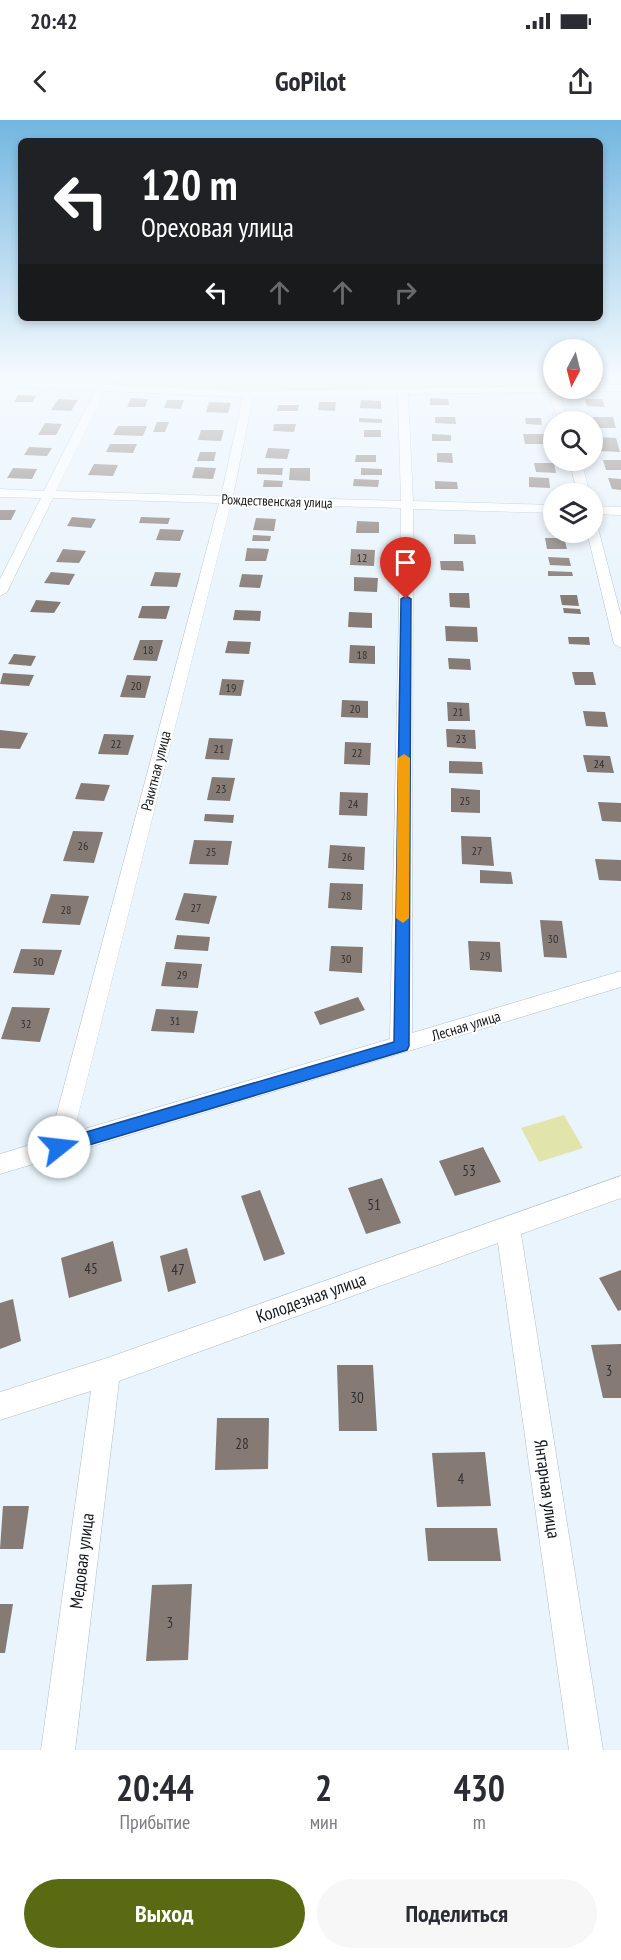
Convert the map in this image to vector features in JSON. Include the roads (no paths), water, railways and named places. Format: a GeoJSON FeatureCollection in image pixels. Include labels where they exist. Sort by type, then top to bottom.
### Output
{"type":"FeatureCollection","features":[{"type":"Feature","properties":{"kind":"street"},"geometry":{"type":"LineString","coordinates":[[0,592],[72,450]]}},
{"type":"Feature","properties":{"kind":"street","name":"Ракитная улица"},"geometry":{"type":"LineString","coordinates":[[59,1147],[226,500],[237,450]]}},
{"type":"Feature","properties":{"kind":"street"},"geometry":{"type":"LineString","coordinates":[[401,1046],[407,505],[405,450]]}},
{"type":"Feature","properties":{"kind":"street","name":"Рождественская улица"},"geometry":{"type":"LineString","coordinates":[[0,493],[543,509]]}},
{"type":"Feature","properties":{"kind":"street"},"geometry":{"type":"LineString","coordinates":[[603,510],[621,511]]}},
{"type":"Feature","properties":{"kind":"street"},"geometry":{"type":"LineString","coordinates":[[596,543],[621,644]]}},
{"type":"Feature","properties":{"kind":"street","name":"Лесная улица"},"geometry":{"type":"LineString","coordinates":[[0,1164],[621,979]]}},
{"type":"Feature","properties":{"kind":"street","name":"Колодезная улица"},"geometry":{"type":"LineString","coordinates":[[0,1406],[107,1372],[621,1187]]}},
{"type":"Feature","properties":{"kind":"street","name":"Янтарная улица"},"geometry":{"type":"LineString","coordinates":[[508,1228],[586,1750]]}},
{"type":"Feature","properties":{"kind":"street","name":"Медовая улица"},"geometry":{"type":"LineString","coordinates":[[58,1750],[107,1372]]}}]}
